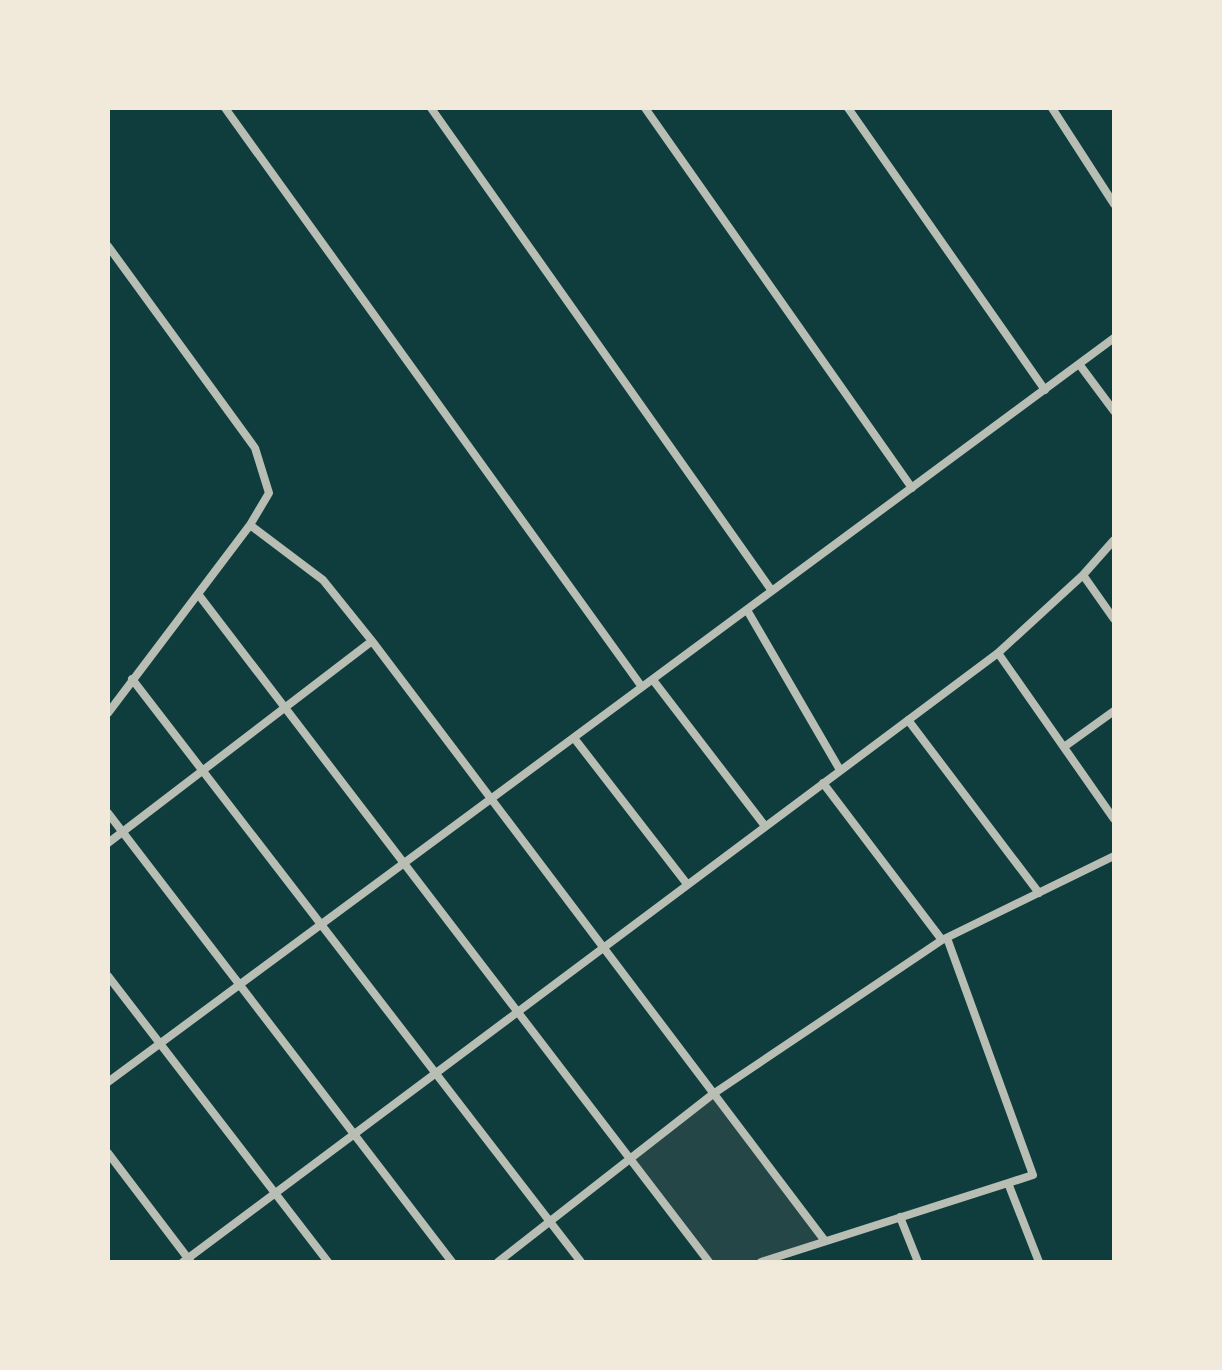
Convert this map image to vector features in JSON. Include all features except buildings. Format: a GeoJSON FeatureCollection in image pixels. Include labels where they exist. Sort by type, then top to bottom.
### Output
{"type":"FeatureCollection","features":[{"type":"Feature","properties":{"kind":"street"},"geometry":{"type":"LineString","coordinates":[[225,108],[642,687]]}},
{"type":"Feature","properties":{"kind":"street"},"geometry":{"type":"LineString","coordinates":[[431,108],[772,591]]}},
{"type":"Feature","properties":{"kind":"street"},"geometry":{"type":"LineString","coordinates":[[645,108],[912,488]]}},
{"type":"Feature","properties":{"kind":"street"},"geometry":{"type":"LineString","coordinates":[[848,108],[1045,390]]}},
{"type":"Feature","properties":{"kind":"street"},"geometry":{"type":"LineString","coordinates":[[1052,108],[1114,204]]}},
{"type":"Feature","properties":{"kind":"street"},"geometry":{"type":"LineString","coordinates":[[108,246],[255,448],[269,493],[250,525],[108,713]]}},
{"type":"Feature","properties":{"kind":"street"},"geometry":{"type":"LineString","coordinates":[[108,1082],[1114,338]]}},
{"type":"Feature","properties":{"kind":"street"},"geometry":{"type":"LineString","coordinates":[[1079,364],[1114,411]]}},
{"type":"Feature","properties":{"kind":"street"},"geometry":{"type":"LineString","coordinates":[[250,525],[323,580],[372,641],[825,1241]]}},
{"type":"Feature","properties":{"kind":"street"},"geometry":{"type":"LineString","coordinates":[[108,1153],[187,1261],[998,653],[1083,575],[1114,540]]}},
{"type":"Feature","properties":{"kind":"street"},"geometry":{"type":"LineString","coordinates":[[1083,575],[1114,619]]}},
{"type":"Feature","properties":{"kind":"street"},"geometry":{"type":"LineString","coordinates":[[198,594],[709,1262]]}},
{"type":"Feature","properties":{"kind":"street"},"geometry":{"type":"LineString","coordinates":[[747,610],[840,770]]}},
{"type":"Feature","properties":{"kind":"street"},"geometry":{"type":"LineString","coordinates":[[108,843],[372,641]]}},
{"type":"Feature","properties":{"kind":"street"},"geometry":{"type":"LineString","coordinates":[[998,653],[1114,819]]}},
{"type":"Feature","properties":{"kind":"street"},"geometry":{"type":"LineString","coordinates":[[132,679],[581,1262]]}},
{"type":"Feature","properties":{"kind":"street"},"geometry":{"type":"LineString","coordinates":[[653,680],[765,826]]}},
{"type":"Feature","properties":{"kind":"street"},"geometry":{"type":"LineString","coordinates":[[1064,747],[1114,711]]}},
{"type":"Feature","properties":{"kind":"street"},"geometry":{"type":"LineString","coordinates":[[908,720],[1039,893]]}},
{"type":"Feature","properties":{"kind":"street"},"geometry":{"type":"LineString","coordinates":[[574,738],[687,884]]}},
{"type":"Feature","properties":{"kind":"street"},"geometry":{"type":"LineString","coordinates":[[761,1262],[1033,1175],[944,939],[823,783]]}},
{"type":"Feature","properties":{"kind":"street"},"geometry":{"type":"LineString","coordinates":[[108,813],[452,1262]]}},
{"type":"Feature","properties":{"kind":"street"},"geometry":{"type":"LineString","coordinates":[[498,1262],[713,1094],[944,939],[1114,856]]}},
{"type":"Feature","properties":{"kind":"street"},"geometry":{"type":"LineString","coordinates":[[108,976],[328,1262]]}},
{"type":"Feature","properties":{"kind":"street"},"geometry":{"type":"LineString","coordinates":[[1008,1183],[1039,1262]]}},
{"type":"Feature","properties":{"kind":"street"},"geometry":{"type":"LineString","coordinates":[[900,1217],[918,1262]]}},
{"type":"Feature","properties":{"kind":"shaded area"},"geometry":{"type":"Polygon","coordinates":[[[713,1094],[825,1241],[761,1262],[709,1262],[631,1160],[713,1094]]]}}]}
